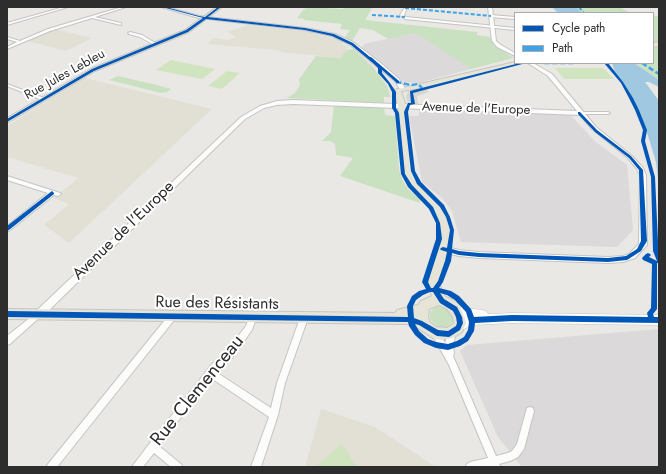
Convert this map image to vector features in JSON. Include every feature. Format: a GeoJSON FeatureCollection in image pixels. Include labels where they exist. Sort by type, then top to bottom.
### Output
{"type":"FeatureCollection","features":[{"type":"Feature","properties":{"kind":"main road","name":"Rue Jules Lebleu"},"geometry":{"type":"LineString","coordinates":[[9,118],[92,70],[179,34],[220,7]]}},
{"type":"Feature","properties":{"kind":"main road"},"geometry":{"type":"LineString","coordinates":[[514,62],[400,90],[407,170],[413,183],[432,202],[442,217],[446,235],[435,275],[430,286],[422,318],[430,329],[445,335],[471,320],[512,318],[659,320]]}},
{"type":"Feature","properties":{"kind":"main road"},"geometry":{"type":"LineString","coordinates":[[435,275],[434,288],[442,301]]}},
{"type":"Feature","properties":{"kind":"main road"},"geometry":{"type":"LineString","coordinates":[[425,306],[433,300],[442,301],[449,304],[455,309],[460,319],[455,330]]}},
{"type":"Feature","properties":{"kind":"main road","name":"Rue des Résistants"},"geometry":{"type":"LineString","coordinates":[[7,309],[40,312],[172,317],[403,314],[416,312],[425,306]]}},
{"type":"Feature","properties":{"kind":"main road"},"geometry":{"type":"LineString","coordinates":[[455,309],[474,314],[512,318]]}},
{"type":"Feature","properties":{"kind":"main road","name":"Rue des Résistants"},"geometry":{"type":"LineString","coordinates":[[7,314],[40,312],[410,319],[430,329]]}},
{"type":"Feature","properties":{"kind":"street"},"geometry":{"type":"LineString","coordinates":[[7,24],[67,7]]}},
{"type":"Feature","properties":{"kind":"street"},"geometry":{"type":"LineString","coordinates":[[7,48],[51,29],[125,7]]}},
{"type":"Feature","properties":{"kind":"street"},"geometry":{"type":"LineString","coordinates":[[163,7],[206,17],[310,30],[330,34],[350,42],[370,58],[400,90]]}},
{"type":"Feature","properties":{"kind":"street"},"geometry":{"type":"LineString","coordinates":[[406,7],[402,15],[405,17],[514,29]]}},
{"type":"Feature","properties":{"kind":"street"},"geometry":{"type":"LineString","coordinates":[[490,7],[492,27],[496,43],[514,54]]}},
{"type":"Feature","properties":{"kind":"street"},"geometry":{"type":"LineString","coordinates":[[491,16],[514,18]]}},
{"type":"Feature","properties":{"kind":"street"},"geometry":{"type":"LineString","coordinates":[[92,17],[120,24]]}},
{"type":"Feature","properties":{"kind":"street"},"geometry":{"type":"LineString","coordinates":[[130,33],[139,35],[155,44]]}},
{"type":"Feature","properties":{"kind":"street"},"geometry":{"type":"LineString","coordinates":[[7,38],[19,42]]}},
{"type":"Feature","properties":{"kind":"street"},"geometry":{"type":"LineString","coordinates":[[443,249],[467,254],[602,260],[623,259],[632,256],[639,250],[644,241],[641,170],[630,157],[596,131],[579,113],[551,77],[532,64]]}},
{"type":"Feature","properties":{"kind":"street"},"geometry":{"type":"LineString","coordinates":[[7,85],[43,99]]}},
{"type":"Feature","properties":{"kind":"street","name":"Avenue de l'Europe"},"geometry":{"type":"LineString","coordinates":[[40,312],[246,115],[265,106],[289,102],[579,113]]}},
{"type":"Feature","properties":{"kind":"street"},"geometry":{"type":"LineString","coordinates":[[579,113],[608,112]]}},
{"type":"Feature","properties":{"kind":"street"},"geometry":{"type":"LineString","coordinates":[[7,178],[55,193],[7,229]]}},
{"type":"Feature","properties":{"kind":"street"},"geometry":{"type":"LineString","coordinates":[[7,341],[40,312]]}},
{"type":"Feature","properties":{"kind":"street","name":"Rue Clemenceau"},"geometry":{"type":"LineString","coordinates":[[136,467],[211,373],[229,355],[249,328],[253,315]]}},
{"type":"Feature","properties":{"kind":"street"},"geometry":{"type":"LineString","coordinates":[[51,467],[172,317]]}},
{"type":"Feature","properties":{"kind":"street"},"geometry":{"type":"LineString","coordinates":[[256,467],[274,415],[281,383],[304,318]]}},
{"type":"Feature","properties":{"kind":"street"},"geometry":{"type":"LineString","coordinates":[[430,329],[441,341],[452,362],[495,464]]}},
{"type":"Feature","properties":{"kind":"street"},"geometry":{"type":"LineString","coordinates":[[452,362],[449,344],[455,330]]}},
{"type":"Feature","properties":{"kind":"street"},"geometry":{"type":"LineString","coordinates":[[211,373],[274,415]]}},
{"type":"Feature","properties":{"kind":"street"},"geometry":{"type":"LineString","coordinates":[[470,467],[495,464],[517,452],[530,411]]}},
{"type":"Feature","properties":{"kind":"street"},"geometry":{"type":"LineString","coordinates":[[153,446],[178,467]]}},
{"type":"Feature","properties":{"kind":"shaded area"},"geometry":{"type":"Polygon","coordinates":[[[248,25],[315,32],[313,33],[337,39],[343,42],[342,44],[345,46],[350,47],[346,48],[347,50],[340,58],[281,52],[278,50],[207,44],[213,38],[229,40],[236,37],[228,32],[248,25]]]}},
{"type":"Feature","properties":{"kind":"shaded area"},"geometry":{"type":"Polygon","coordinates":[[[55,29],[92,38],[66,51],[27,41],[55,29]]]}},
{"type":"Feature","properties":{"kind":"shaded area"},"geometry":{"type":"Polygon","coordinates":[[[416,33],[471,69],[418,83],[404,82],[362,48],[364,44],[416,33]]]}},
{"type":"Feature","properties":{"kind":"shaded area"},"geometry":{"type":"Polygon","coordinates":[[[85,78],[212,109],[69,243],[44,225],[69,204],[54,198],[78,178],[7,157],[7,126],[85,78]]]}},
{"type":"Feature","properties":{"kind":"shaded area"},"geometry":{"type":"Polygon","coordinates":[[[423,87],[429,92],[417,96],[418,105],[408,104],[406,96],[408,92],[423,87]]]}},
{"type":"Feature","properties":{"kind":"shaded area"},"geometry":{"type":"Polygon","coordinates":[[[419,109],[570,115],[597,143],[627,165],[633,230],[617,247],[461,242],[452,211],[442,198],[422,182],[409,116],[419,116],[419,109]]]}},
{"type":"Feature","properties":{"kind":"shaded area"},"geometry":{"type":"Polygon","coordinates":[[[659,329],[659,467],[522,467],[498,437],[460,351],[467,345],[659,329]]]}},
{"type":"Feature","properties":{"kind":"shaded area"},"geometry":{"type":"Polygon","coordinates":[[[321,409],[375,427],[436,467],[305,467],[321,409]]]}},
{"type":"Feature","properties":{"kind":"green space"},"geometry":{"type":"Polygon","coordinates":[[[308,7],[343,9],[344,7],[373,7],[365,20],[477,32],[477,35],[490,37],[493,45],[514,58],[471,69],[416,33],[388,39],[373,30],[360,28],[352,41],[345,37],[350,30],[340,29],[342,24],[297,18],[304,9],[308,7]]]}},
{"type":"Feature","properties":{"kind":"green space"},"geometry":{"type":"Polygon","coordinates":[[[576,7],[619,7],[629,12],[581,12],[576,7]]]}},
{"type":"Feature","properties":{"kind":"green space"},"geometry":{"type":"Polygon","coordinates":[[[654,16],[659,16],[659,42],[654,43],[654,16]]]}},
{"type":"Feature","properties":{"kind":"green space"},"geometry":{"type":"Polygon","coordinates":[[[659,47],[659,80],[635,64],[654,64],[654,48],[659,47]]]}},
{"type":"Feature","properties":{"kind":"green space"},"geometry":{"type":"Polygon","coordinates":[[[353,49],[373,67],[387,86],[391,97],[384,97],[384,103],[287,98],[295,93],[300,85],[299,79],[316,56],[340,58],[347,50],[353,49]]]}},
{"type":"Feature","properties":{"kind":"green space"},"geometry":{"type":"Polygon","coordinates":[[[171,60],[215,69],[202,79],[156,70],[171,60]]]}},
{"type":"Feature","properties":{"kind":"green space"},"geometry":{"type":"Polygon","coordinates":[[[555,68],[603,68],[614,79],[564,79],[555,68]]]}},
{"type":"Feature","properties":{"kind":"green space"},"geometry":{"type":"Polygon","coordinates":[[[227,71],[240,73],[222,89],[208,86],[227,71]]]}},
{"type":"Feature","properties":{"kind":"green space"},"geometry":{"type":"Polygon","coordinates":[[[118,76],[171,89],[167,92],[161,93],[109,80],[118,76]]]}},
{"type":"Feature","properties":{"kind":"green space"},"geometry":{"type":"Polygon","coordinates":[[[334,105],[384,107],[385,115],[395,116],[399,170],[408,189],[420,199],[420,203],[340,176],[353,158],[336,155],[335,144],[330,141],[322,141],[331,132],[334,105]]]}},
{"type":"Feature","properties":{"kind":"green space"},"geometry":{"type":"Polygon","coordinates":[[[437,306],[448,309],[453,316],[453,322],[448,327],[438,327],[430,319],[430,312],[437,306]]]}},
{"type":"Feature","properties":{"kind":"green space"},"geometry":{"type":"Polygon","coordinates":[[[342,444],[357,467],[315,467],[342,444]]]}},
{"type":"Feature","properties":{"kind":"water"},"geometry":{"type":"Polygon","coordinates":[[[552,7],[576,7],[581,12],[557,12],[552,7]]]}},
{"type":"Feature","properties":{"kind":"water"},"geometry":{"type":"Polygon","coordinates":[[[612,64],[635,64],[659,80],[659,87],[649,82],[645,82],[659,101],[659,187],[656,162],[639,110],[615,72],[612,64]]]}},
{"type":"Feature","properties":{"kind":"marked path"},"geometry":{"type":"LineString","coordinates":[[579,7],[583,12]]}},
{"type":"Feature","properties":{"kind":"marked path"},"geometry":{"type":"LineString","coordinates":[[405,8],[491,16]]}},
{"type":"Feature","properties":{"kind":"marked path"},"geometry":{"type":"LineString","coordinates":[[372,15],[405,17]]}},
{"type":"Feature","properties":{"kind":"marked path"},"geometry":{"type":"LineString","coordinates":[[644,64],[659,74]]}},
{"type":"Feature","properties":{"kind":"marked path"},"geometry":{"type":"LineString","coordinates":[[396,82],[411,85],[418,84],[422,88]]}},
{"type":"Feature","properties":{"kind":"cycle path"},"geometry":{"type":"LineString","coordinates":[[163,7],[199,17],[305,29],[333,35],[352,44],[398,82]]}},
{"type":"Feature","properties":{"kind":"cycle path"},"geometry":{"type":"LineString","coordinates":[[7,121],[93,70],[187,31],[220,7]]}},
{"type":"Feature","properties":{"kind":"cycle path"},"geometry":{"type":"LineString","coordinates":[[370,58],[380,68],[380,73],[394,92],[394,108],[397,113],[403,174],[410,186],[431,208],[438,223],[439,239],[425,282],[429,290]]}},
{"type":"Feature","properties":{"kind":"cycle path"},"geometry":{"type":"LineString","coordinates":[[435,290],[440,282],[448,261],[452,230],[448,217],[442,206],[419,183],[413,171],[406,112],[409,104],[413,104],[411,92],[520,64]]}},
{"type":"Feature","properties":{"kind":"cycle path"},"geometry":{"type":"LineString","coordinates":[[607,64],[622,83],[631,98],[645,130],[643,141],[653,177],[656,251],[659,261]]}},
{"type":"Feature","properties":{"kind":"cycle path"},"geometry":{"type":"LineString","coordinates":[[443,249],[459,253],[479,255],[608,260],[627,258],[639,250],[644,241],[641,170],[630,157],[596,131],[579,113]]}},
{"type":"Feature","properties":{"kind":"cycle path"},"geometry":{"type":"LineString","coordinates":[[7,229],[52,193]]}},
{"type":"Feature","properties":{"kind":"cycle path"},"geometry":{"type":"LineString","coordinates":[[648,255],[645,258],[655,263],[654,309],[650,313],[652,320]]}},
{"type":"Feature","properties":{"kind":"cycle path"},"geometry":{"type":"LineString","coordinates":[[430,290],[439,290],[449,293],[457,298],[469,311],[472,322],[471,331],[466,339],[458,344],[448,347],[436,345],[426,341],[417,333],[411,324],[410,306],[414,298],[421,293],[430,290]]}},
{"type":"Feature","properties":{"kind":"cycle path"},"geometry":{"type":"LineString","coordinates":[[7,314],[406,319],[420,323],[437,333],[449,334],[458,328],[460,323],[459,317],[455,309],[442,301],[435,290]]}},
{"type":"Feature","properties":{"kind":"cycle path"},"geometry":{"type":"LineString","coordinates":[[471,320],[512,318],[659,320]]}}]}
